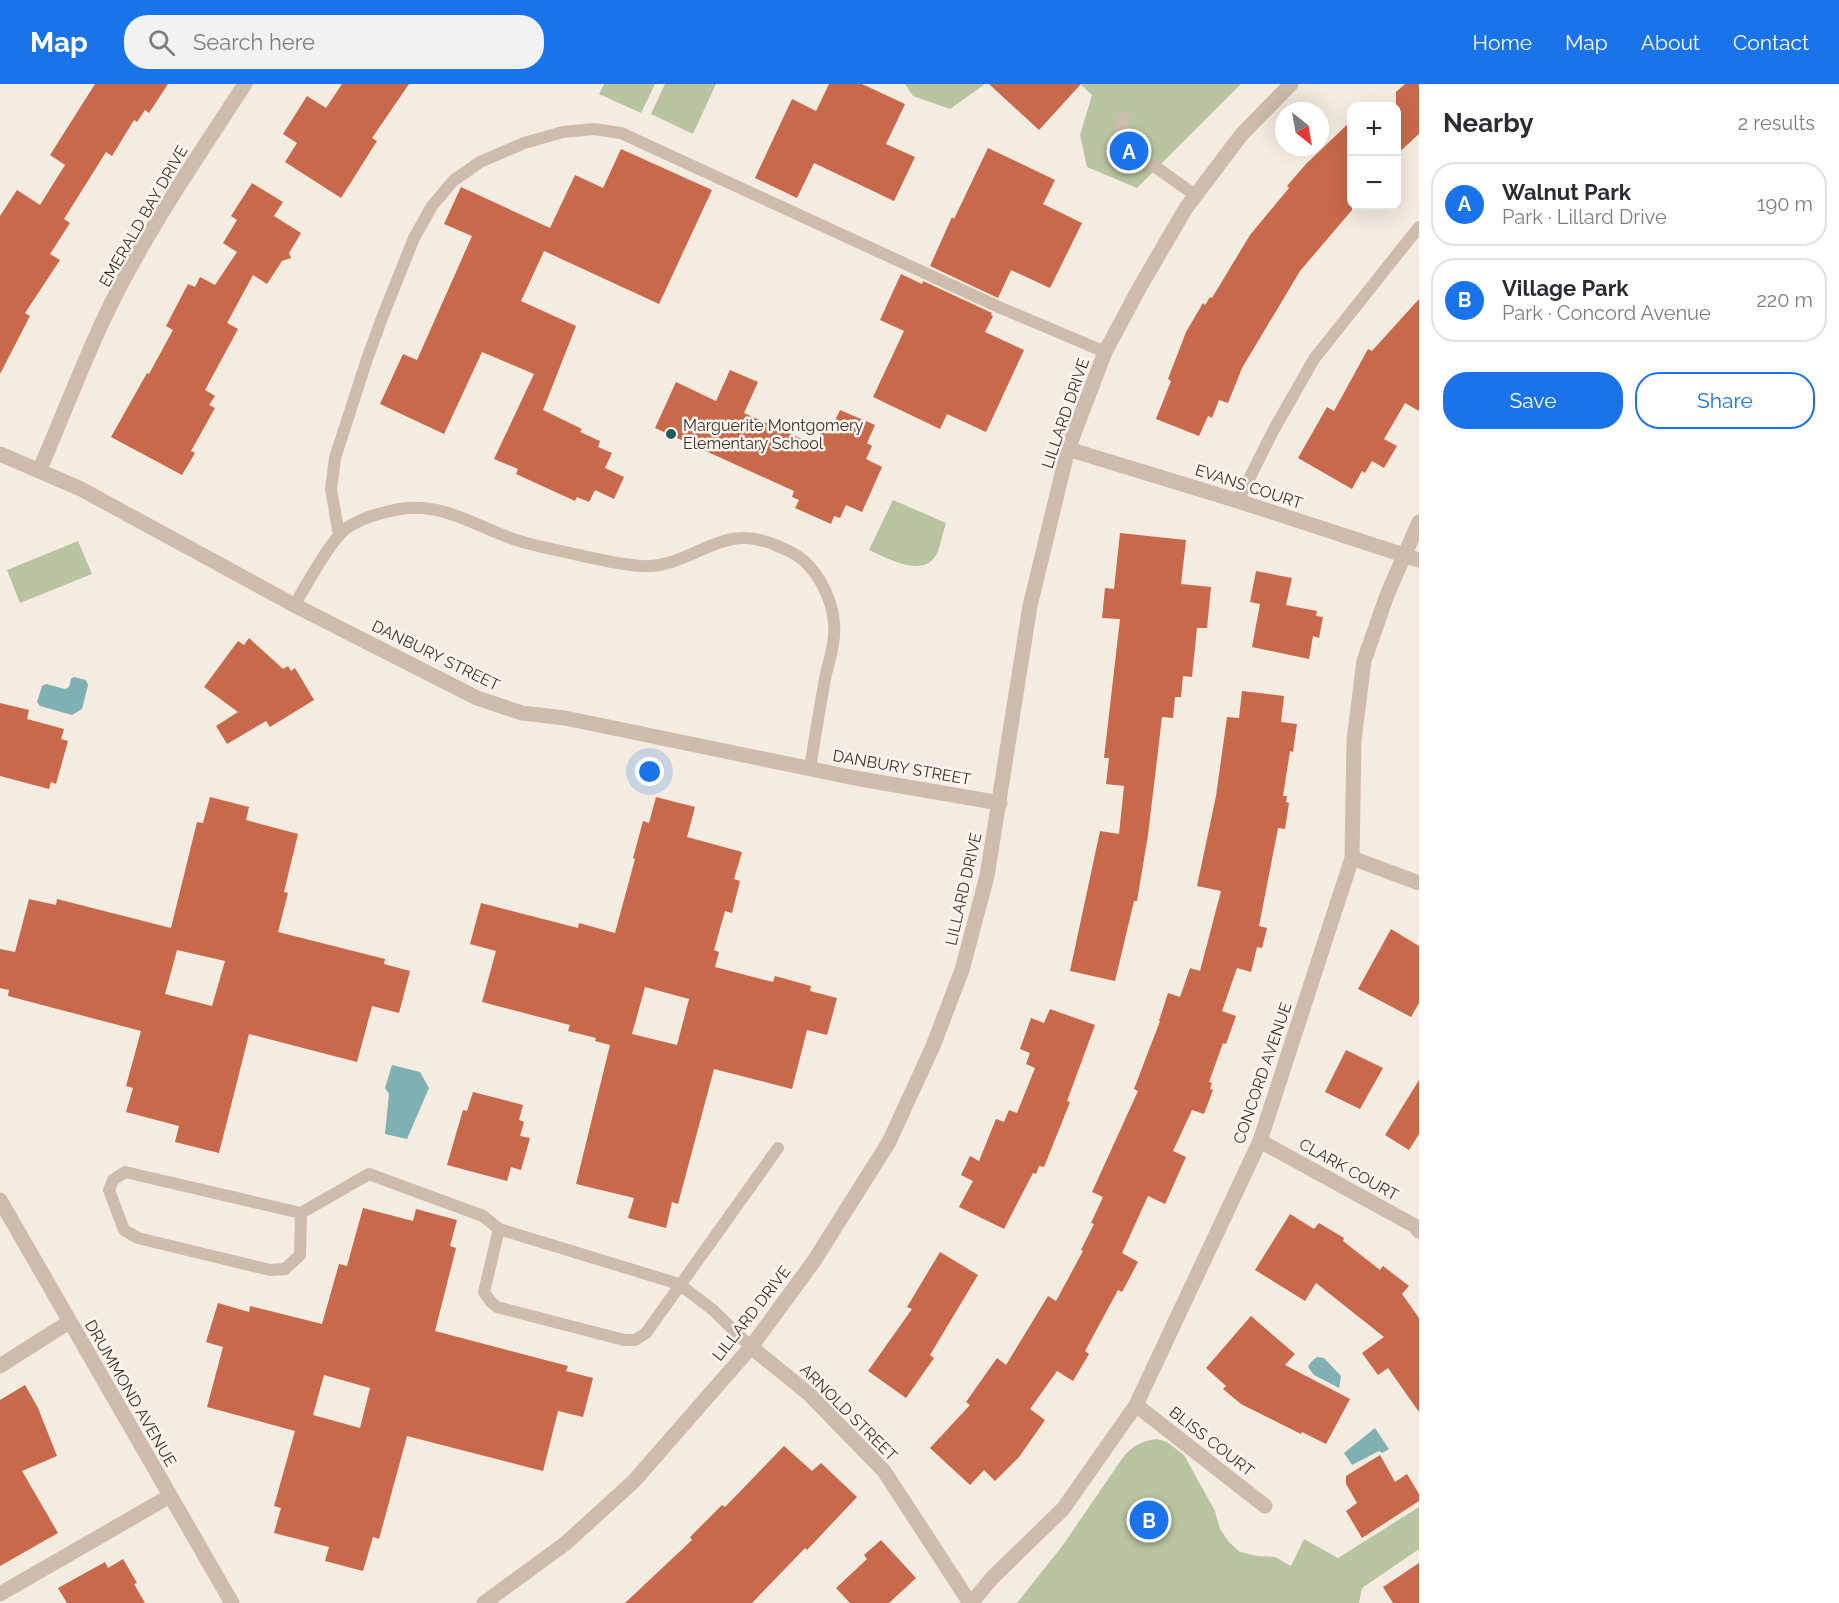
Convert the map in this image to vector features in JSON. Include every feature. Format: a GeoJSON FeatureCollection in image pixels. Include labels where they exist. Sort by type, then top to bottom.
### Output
{"type":"FeatureCollection","features":[{"type":"Feature","properties":{"kind":"street","name":"EMERALD BAY DRIVE"},"geometry":{"type":"LineString","coordinates":[[39,471],[83,365],[130,267],[244,84]]}},
{"type":"Feature","properties":{"kind":"street","name":"LILLARD DRIVE"},"geometry":{"type":"LineString","coordinates":[[484,1603],[566,1543],[634,1481],[751,1347],[814,1261],[894,1132],[933,1046],[962,970],[987,876],[1030,606],[1068,448],[1105,352],[1147,275],[1195,195],[1242,134],[1291,84]]}},
{"type":"Feature","properties":{"kind":"street","name":"EVANS COURT"},"geometry":{"type":"LineString","coordinates":[[1068,448],[1412,558]]}},
{"type":"Feature","properties":{"kind":"street","name":"DANBURY STREET"},"geometry":{"type":"LineString","coordinates":[[0,454],[81,489],[294,606],[477,698],[522,712],[565,718],[855,778],[1000,803]]}},
{"type":"Feature","properties":{"kind":"street","name":"CONCORD AVENUE"},"geometry":{"type":"LineString","coordinates":[[971,1603],[993,1577],[1063,1509],[1136,1404],[1260,1141],[1352,858],[1354,740],[1364,661],[1387,595],[1412,558],[1419,522]]}},
{"type":"Feature","properties":{"kind":"street"},"geometry":{"type":"LineString","coordinates":[[1352,858],[1419,884]]}},
{"type":"Feature","properties":{"kind":"street","name":"CLARK COURT"},"geometry":{"type":"LineString","coordinates":[[1260,1141],[1415,1226],[1419,1231]]}},
{"type":"Feature","properties":{"kind":"street","name":"DRUMMOND AVENUE"},"geometry":{"type":"LineString","coordinates":[[0,1200],[232,1603]]}},
{"type":"Feature","properties":{"kind":"street"},"geometry":{"type":"LineString","coordinates":[[0,1366],[69,1322]]}},
{"type":"Feature","properties":{"kind":"street","name":"ARNOLD STREET"},"geometry":{"type":"LineString","coordinates":[[751,1347],[809,1394],[884,1471],[971,1603]]}},
{"type":"Feature","properties":{"kind":"street","name":"BLISS COURT"},"geometry":{"type":"LineString","coordinates":[[1136,1404],[1265,1506]]}},
{"type":"Feature","properties":{"kind":"street"},"geometry":{"type":"LineString","coordinates":[[0,1594],[170,1496]]}},
{"type":"Feature","properties":{"kind":"lane"},"geometry":{"type":"LineString","coordinates":[[1124,117],[1120,134],[1126,146],[1195,195]]}},
{"type":"Feature","properties":{"kind":"lane"},"geometry":{"type":"LineString","coordinates":[[339,535],[331,489],[335,458],[367,359],[414,238],[432,206],[453,181],[480,162],[524,143],[563,132],[594,129],[621,133],[1001,308],[1105,352]]}},
{"type":"Feature","properties":{"kind":"lane"},"geometry":{"type":"LineString","coordinates":[[1238,501],[1314,358],[1419,227]]}},
{"type":"Feature","properties":{"kind":"lane"},"geometry":{"type":"LineString","coordinates":[[294,606],[339,535],[350,526],[383,513],[402,509],[429,509],[467,519],[509,538],[540,547],[593,560],[632,565],[662,564],[723,540],[748,537],[772,543],[809,565],[822,584],[831,607],[835,633],[810,768]]}},
{"type":"Feature","properties":{"kind":"lane"},"geometry":{"type":"LineString","coordinates":[[499,1229],[484,1292],[497,1307],[635,1341],[646,1333],[778,1148]]}},
{"type":"Feature","properties":{"kind":"lane"},"geometry":{"type":"LineString","coordinates":[[301,1213],[300,1255],[285,1269],[270,1270],[138,1238],[124,1230],[109,1190],[113,1180],[125,1172],[301,1213],[369,1174],[483,1216],[499,1229],[679,1284],[713,1310],[751,1347]]}},
{"type":"Feature","properties":{"kind":"green space"},"geometry":{"type":"Polygon","coordinates":[[[604,84],[655,84],[641,113],[599,94],[604,84]]]}},
{"type":"Feature","properties":{"kind":"green space"},"geometry":{"type":"Polygon","coordinates":[[[665,84],[716,84],[693,134],[651,114],[665,84]]]}},
{"type":"Feature","properties":{"kind":"green space"},"geometry":{"type":"Polygon","coordinates":[[[905,84],[985,84],[950,109],[913,96],[905,84]]]}},
{"type":"Feature","properties":{"kind":"green space"},"geometry":{"type":"Polygon","coordinates":[[[1080,84],[1241,84],[1137,188],[1087,167],[1080,135],[1092,95],[1080,84]]]}},
{"type":"Feature","properties":{"kind":"green space"},"geometry":{"type":"Polygon","coordinates":[[[893,500],[946,523],[938,551],[925,565],[906,565],[869,550],[893,500]]]}},
{"type":"Feature","properties":{"kind":"green space"},"geometry":{"type":"Polygon","coordinates":[[[78,541],[92,574],[20,603],[7,570],[78,541]]]}},
{"type":"Feature","properties":{"kind":"green space"},"geometry":{"type":"Polygon","coordinates":[[[1157,1439],[1167,1442],[1184,1455],[1215,1511],[1220,1529],[1240,1552],[1275,1557],[1291,1566],[1304,1539],[1338,1558],[1419,1507],[1419,1549],[1362,1588],[1359,1603],[1017,1603],[1063,1545],[1124,1456],[1139,1444],[1157,1439]]]}},
{"type":"Feature","properties":{"kind":"water"},"geometry":{"type":"Polygon","coordinates":[[[74,677],[86,680],[88,685],[82,709],[72,715],[40,706],[37,702],[42,686],[46,684],[65,689],[69,687],[74,677]]]}},
{"type":"Feature","properties":{"kind":"water"},"geometry":{"type":"Polygon","coordinates":[[[392,1065],[420,1072],[429,1088],[407,1139],[385,1134],[389,1094],[385,1088],[392,1065]]]}},
{"type":"Feature","properties":{"kind":"water"},"geometry":{"type":"Polygon","coordinates":[[[1317,1357],[1324,1358],[1341,1376],[1339,1388],[1314,1375],[1308,1367],[1317,1357]]]}},
{"type":"Feature","properties":{"kind":"water"},"geometry":{"type":"Polygon","coordinates":[[[1375,1428],[1389,1449],[1382,1453],[1379,1451],[1352,1465],[1344,1453],[1375,1428]]]}},
{"type":"Feature","properties":{"kind":"building"},"geometry":{"type":"Polygon","coordinates":[[[95,84],[168,84],[149,113],[145,110],[137,122],[134,120],[112,156],[106,152],[64,219],[70,223],[50,254],[60,260],[25,313],[30,316],[0,374],[0,216],[17,190],[40,205],[65,165],[50,155],[95,84]]]}},
{"type":"Feature","properties":{"kind":"building"},"geometry":{"type":"Polygon","coordinates":[[[342,84],[409,84],[372,138],[377,141],[341,198],[285,162],[297,143],[283,134],[307,96],[326,108],[342,84]]]}},
{"type":"Feature","properties":{"kind":"building"},"geometry":{"type":"Polygon","coordinates":[[[829,84],[862,84],[905,104],[886,144],[915,157],[894,201],[814,163],[797,198],[755,178],[792,99],[816,111],[829,84]]]}},
{"type":"Feature","properties":{"kind":"building"},"geometry":{"type":"Polygon","coordinates":[[[989,84],[1081,84],[1039,130],[989,84]]]}},
{"type":"Feature","properties":{"kind":"building"},"geometry":{"type":"Polygon","coordinates":[[[1405,84],[1419,84],[1419,134],[1401,150],[1401,102],[1396,102],[1396,92],[1405,84]]]}},
{"type":"Feature","properties":{"kind":"building"},"geometry":{"type":"Polygon","coordinates":[[[1347,125],[1347,210],[1352,210],[1300,271],[1242,368],[1228,403],[1219,400],[1212,418],[1208,416],[1199,436],[1156,419],[1186,332],[1203,303],[1205,305],[1210,297],[1212,298],[1250,235],[1289,188],[1287,186],[1314,156],[1329,156],[1329,142],[1347,125]]]}},
{"type":"Feature","properties":{"kind":"building"},"geometry":{"type":"Polygon","coordinates":[[[988,148],[1055,180],[1043,204],[1082,223],[1050,288],[1011,270],[998,298],[930,266],[952,217],[954,219],[988,148]]]}},
{"type":"Feature","properties":{"kind":"building"},"geometry":{"type":"Polygon","coordinates":[[[621,149],[712,190],[659,304],[544,251],[521,301],[576,326],[543,410],[582,429],[580,432],[600,441],[598,447],[612,453],[605,468],[624,477],[614,499],[595,490],[589,502],[577,497],[575,501],[516,474],[518,469],[494,459],[534,374],[482,352],[444,434],[380,404],[403,354],[417,360],[472,236],[444,224],[461,187],[550,228],[575,175],[603,188],[621,149]]]}},
{"type":"Feature","properties":{"kind":"building"},"geometry":{"type":"Polygon","coordinates":[[[252,183],[283,202],[274,216],[301,233],[289,253],[291,258],[282,261],[267,284],[253,275],[227,323],[238,329],[205,390],[215,396],[209,405],[215,408],[191,451],[195,453],[182,475],[111,437],[173,330],[166,326],[188,284],[195,287],[200,277],[215,285],[237,252],[223,243],[237,220],[231,216],[252,183]]]}},
{"type":"Feature","properties":{"kind":"building"},"geometry":{"type":"Polygon","coordinates":[[[901,274],[922,284],[923,281],[992,313],[993,316],[985,332],[1024,350],[986,432],[947,414],[940,429],[873,397],[904,331],[880,320],[901,274]]]}},
{"type":"Feature","properties":{"kind":"building"},"geometry":{"type":"Polygon","coordinates":[[[1419,299],[1419,411],[1405,403],[1384,439],[1397,446],[1384,468],[1372,461],[1365,473],[1362,471],[1352,489],[1298,458],[1327,407],[1334,411],[1368,349],[1372,351],[1419,299]]]}},
{"type":"Feature","properties":{"kind":"building"},"geometry":{"type":"Polygon","coordinates":[[[730,370],[758,382],[744,413],[815,445],[825,424],[832,427],[840,410],[875,425],[867,443],[872,446],[866,459],[882,467],[862,512],[846,505],[840,518],[834,516],[831,524],[795,508],[799,500],[792,497],[794,491],[655,428],[676,382],[716,401],[730,370]]]}},
{"type":"Feature","properties":{"kind":"building"},"geometry":{"type":"Polygon","coordinates":[[[1120,533],[1186,540],[1181,584],[1211,587],[1207,628],[1197,628],[1192,677],[1183,676],[1181,697],[1175,697],[1173,718],[1162,717],[1148,835],[1137,901],[1134,901],[1115,981],[1070,971],[1100,831],[1119,834],[1124,786],[1106,784],[1109,758],[1104,758],[1120,619],[1102,618],[1105,588],[1114,589],[1120,533]]]}},
{"type":"Feature","properties":{"kind":"building"},"geometry":{"type":"Polygon","coordinates":[[[1256,571],[1292,578],[1286,605],[1317,611],[1316,616],[1323,617],[1319,638],[1313,636],[1309,659],[1252,647],[1260,604],[1250,602],[1256,571]]]}},
{"type":"Feature","properties":{"kind":"building"},"geometry":{"type":"Polygon","coordinates":[[[249,638],[283,669],[288,666],[291,671],[295,668],[314,700],[270,727],[266,721],[227,744],[216,726],[238,712],[204,687],[238,641],[244,645],[249,638]]]}},
{"type":"Feature","properties":{"kind":"building"},"geometry":{"type":"Polygon","coordinates":[[[1242,691],[1284,696],[1281,722],[1297,724],[1283,796],[1287,796],[1286,802],[1289,803],[1285,829],[1278,828],[1259,926],[1267,928],[1262,948],[1257,947],[1251,972],[1237,968],[1222,1011],[1236,1016],[1226,1044],[1223,1043],[1209,1082],[1212,1083],[1210,1089],[1213,1090],[1204,1114],[1192,1110],[1173,1151],[1186,1157],[1165,1204],[1148,1196],[1122,1253],[1138,1262],[1122,1292],[1118,1290],[1085,1351],[1089,1354],[1073,1381],[1057,1371],[1030,1409],[1045,1420],[1019,1457],[995,1481],[984,1470],[970,1485],[930,1448],[970,1405],[966,1402],[997,1358],[1006,1365],[1048,1296],[1056,1301],[1083,1251],[1081,1250],[1094,1224],[1091,1223],[1103,1197],[1092,1192],[1138,1091],[1134,1089],[1160,1021],[1168,993],[1180,997],[1190,968],[1200,971],[1221,891],[1197,886],[1216,796],[1227,717],[1239,718],[1242,691]]]}},
{"type":"Feature","properties":{"kind":"building"},"geometry":{"type":"Polygon","coordinates":[[[0,703],[29,710],[27,719],[64,729],[61,739],[68,741],[56,784],[51,782],[49,789],[0,776],[0,703]]]}},
{"type":"Feature","properties":{"kind":"building"},"geometry":{"type":"Polygon","coordinates":[[[210,797],[249,807],[246,820],[298,834],[284,892],[288,893],[278,932],[385,959],[384,964],[410,971],[399,1013],[372,1006],[357,1062],[249,1034],[219,1153],[175,1142],[179,1126],[126,1112],[133,1088],[126,1086],[141,1031],[8,996],[9,990],[0,988],[0,949],[15,952],[29,899],[56,905],[57,899],[171,928],[197,822],[203,823],[210,797]],[[177,950],[165,994],[212,1006],[225,961],[177,950]]]}},
{"type":"Feature","properties":{"kind":"building"},"geometry":{"type":"Polygon","coordinates":[[[656,797],[695,807],[687,837],[742,852],[734,879],[740,881],[732,913],[725,911],[714,950],[719,952],[715,967],[773,982],[775,976],[811,986],[810,991],[837,998],[827,1035],[807,1030],[792,1089],[714,1069],[678,1204],[672,1202],[666,1228],[628,1218],[634,1198],[576,1184],[610,1045],[595,1041],[596,1038],[568,1031],[570,1025],[482,1002],[496,951],[470,944],[481,903],[578,928],[579,923],[615,933],[643,821],[649,823],[656,797]],[[645,987],[632,1034],[677,1045],[689,999],[645,987]]]}},
{"type":"Feature","properties":{"kind":"building"},"geometry":{"type":"Polygon","coordinates":[[[1391,929],[1419,946],[1419,1003],[1411,1017],[1358,989],[1391,929]]]}},
{"type":"Feature","properties":{"kind":"building"},"geometry":{"type":"Polygon","coordinates":[[[1050,1009],[1095,1025],[1067,1101],[1070,1102],[1044,1167],[1039,1166],[1036,1174],[1033,1173],[1004,1229],[959,1207],[973,1181],[961,1175],[970,1156],[979,1161],[996,1119],[1004,1122],[1009,1110],[1017,1113],[1035,1068],[1026,1064],[1030,1053],[1020,1049],[1031,1018],[1044,1023],[1050,1009]]]}},
{"type":"Feature","properties":{"kind":"building"},"geometry":{"type":"Polygon","coordinates":[[[1346,1050],[1383,1068],[1360,1109],[1325,1092],[1346,1050]]]}},
{"type":"Feature","properties":{"kind":"building"},"geometry":{"type":"Polygon","coordinates":[[[1419,1080],[1419,1134],[1409,1150],[1385,1135],[1419,1080]]]}},
{"type":"Feature","properties":{"kind":"building"},"geometry":{"type":"Polygon","coordinates":[[[473,1092],[523,1105],[519,1120],[524,1122],[520,1136],[530,1138],[521,1170],[511,1167],[507,1181],[447,1165],[463,1110],[467,1111],[473,1092]]]}},
{"type":"Feature","properties":{"kind":"building"},"geometry":{"type":"Polygon","coordinates":[[[363,1208],[413,1221],[416,1209],[457,1220],[450,1246],[456,1248],[435,1331],[568,1366],[566,1371],[593,1378],[583,1417],[558,1411],[543,1471],[407,1436],[379,1539],[373,1537],[363,1571],[325,1561],[329,1547],[274,1533],[281,1508],[274,1506],[295,1431],[207,1407],[223,1347],[206,1342],[218,1303],[249,1312],[250,1306],[322,1324],[339,1264],[347,1266],[363,1208]],[[324,1375],[313,1415],[360,1428],[370,1388],[324,1375]]]}},
{"type":"Feature","properties":{"kind":"building"},"geometry":{"type":"Polygon","coordinates":[[[1290,1214],[1314,1229],[1319,1223],[1344,1238],[1343,1241],[1380,1270],[1383,1266],[1409,1286],[1402,1294],[1419,1318],[1419,1412],[1388,1368],[1378,1375],[1362,1353],[1384,1337],[1316,1283],[1305,1301],[1255,1270],[1290,1214]]]}},
{"type":"Feature","properties":{"kind":"building"},"geometry":{"type":"Polygon","coordinates":[[[940,1252],[978,1275],[930,1355],[934,1358],[906,1398],[868,1371],[912,1309],[907,1307],[940,1252]]]}},
{"type":"Feature","properties":{"kind":"building"},"geometry":{"type":"Polygon","coordinates":[[[1251,1316],[1295,1354],[1285,1365],[1350,1399],[1326,1444],[1241,1404],[1223,1389],[1226,1386],[1206,1368],[1251,1316]]]}},
{"type":"Feature","properties":{"kind":"building"},"geometry":{"type":"Polygon","coordinates":[[[25,1385],[38,1408],[57,1456],[22,1471],[58,1533],[0,1566],[0,1400],[25,1385]]]}},
{"type":"Feature","properties":{"kind":"building"},"geometry":{"type":"Polygon","coordinates":[[[784,1446],[812,1471],[821,1463],[857,1497],[807,1550],[805,1548],[752,1603],[625,1603],[692,1540],[690,1537],[722,1505],[725,1507],[784,1446]]]}},
{"type":"Feature","properties":{"kind":"building"},"geometry":{"type":"Polygon","coordinates":[[[1380,1455],[1395,1482],[1407,1474],[1419,1494],[1419,1501],[1362,1538],[1346,1511],[1357,1503],[1346,1484],[1346,1476],[1380,1455]]]}},
{"type":"Feature","properties":{"kind":"building"},"geometry":{"type":"Polygon","coordinates":[[[881,1540],[916,1578],[889,1603],[850,1603],[836,1588],[867,1559],[864,1555],[881,1540]]]}},
{"type":"Feature","properties":{"kind":"building"},"geometry":{"type":"Polygon","coordinates":[[[123,1559],[145,1603],[67,1603],[58,1588],[105,1562],[108,1568],[123,1559]]]}},
{"type":"Feature","properties":{"kind":"building"},"geometry":{"type":"Polygon","coordinates":[[[1419,1563],[1419,1603],[1393,1603],[1383,1587],[1419,1563]]]}},
{"type":"Feature","properties":{"kind":"place","name":"Walnut Park"},"geometry":{"type":"Point","coordinates":[1129,151]}},
{"type":"Feature","properties":{"kind":"place","name":"Marguerite Montgomery Elementary School"},"geometry":{"type":"Point","coordinates":[671,434]}},
{"type":"Feature","properties":{"kind":"place","name":"Village Park"},"geometry":{"type":"Point","coordinates":[1149,1520]}}]}
